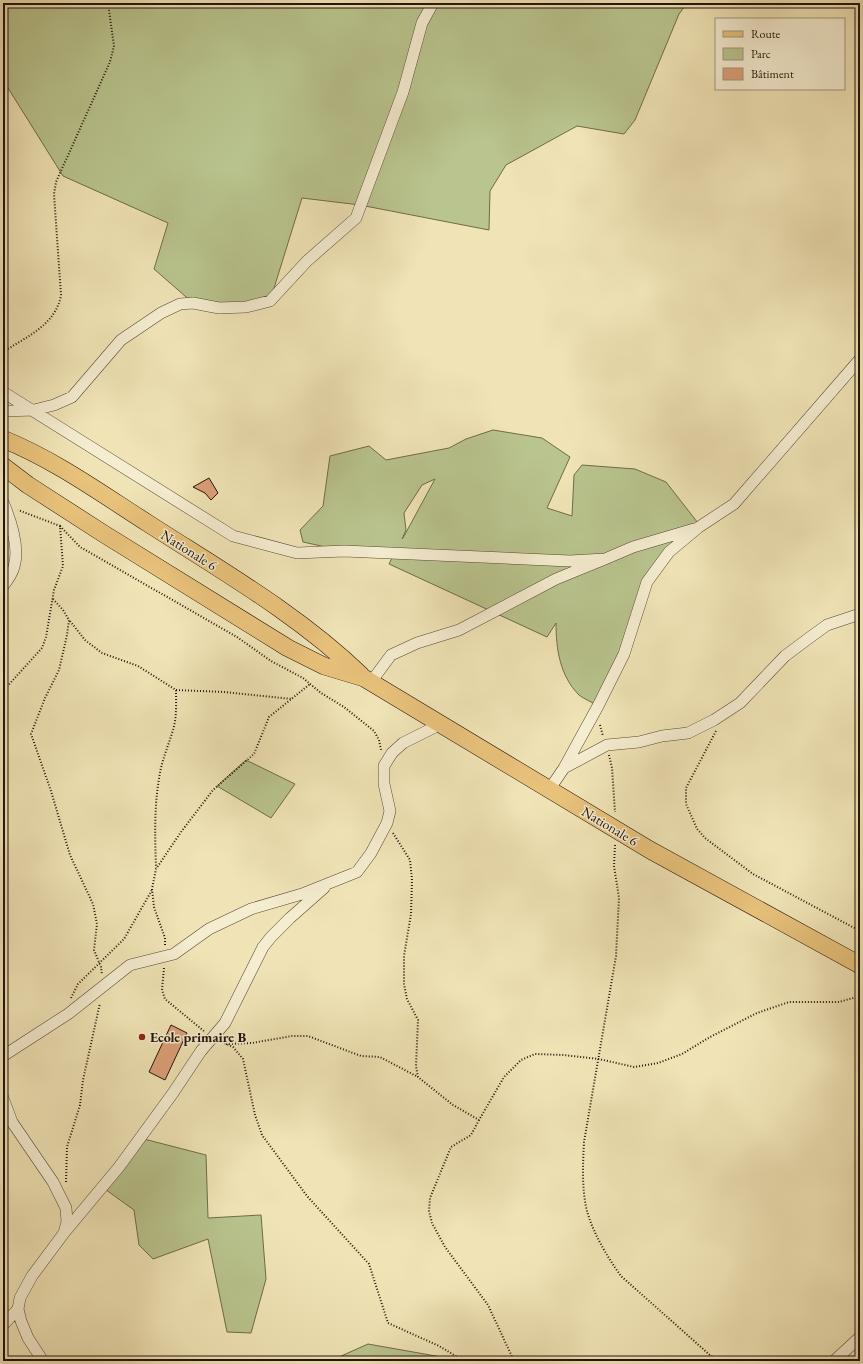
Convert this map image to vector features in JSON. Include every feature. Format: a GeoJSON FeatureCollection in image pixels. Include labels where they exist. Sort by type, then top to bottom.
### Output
{"type":"FeatureCollection","features":[{"type":"Feature","properties":{"kind":"main road","name":"Nationale 6"},"geometry":{"type":"LineString","coordinates":[[3,439],[38,455],[238,581],[302,624],[333,648],[367,680],[650,850],[860,965]]}},
{"type":"Feature","properties":{"kind":"main road","name":"Nationale 6"},"geometry":{"type":"LineString","coordinates":[[3,466],[28,485],[104,534],[288,648],[324,666],[367,680]]}},
{"type":"Feature","properties":{"kind":"street"},"geometry":{"type":"LineString","coordinates":[[3,412],[34,410],[54,405],[72,397],[121,340],[160,313],[180,304],[194,303],[219,308],[246,307],[270,301],[307,261],[356,218],[404,92],[422,23],[433,3]]}},
{"type":"Feature","properties":{"kind":"street"},"geometry":{"type":"LineString","coordinates":[[549,790],[564,768],[598,706],[624,654],[646,582],[669,552],[699,527],[734,504],[860,359]]}},
{"type":"Feature","properties":{"kind":"street"},"geometry":{"type":"LineString","coordinates":[[3,392],[233,536],[297,553],[352,552],[570,561],[605,559]]}},
{"type":"Feature","properties":{"kind":"street"},"geometry":{"type":"LineString","coordinates":[[3,586],[14,567],[15,551],[11,522],[4,505]]}},
{"type":"Feature","properties":{"kind":"street"},"geometry":{"type":"LineString","coordinates":[[367,680],[391,655],[417,643],[459,630],[556,579],[632,547],[699,527]]}},
{"type":"Feature","properties":{"kind":"street"},"geometry":{"type":"LineString","coordinates":[[564,768],[607,745],[639,742],[662,736],[688,732],[714,720],[740,703],[785,656],[809,638],[827,625],[860,614]]}},
{"type":"Feature","properties":{"kind":"street"},"geometry":{"type":"LineString","coordinates":[[3,1056],[65,1016],[130,965],[174,954],[209,929],[251,909],[302,894],[357,872],[371,853],[388,824],[390,811],[384,784],[384,766],[392,753],[403,743],[440,724]]}},
{"type":"Feature","properties":{"kind":"street"},"geometry":{"type":"LineString","coordinates":[[43,1361],[28,1338],[18,1309],[20,1298],[32,1276],[119,1167],[212,1038],[225,1023],[263,947],[271,937],[330,882]]}},
{"type":"Feature","properties":{"kind":"street"},"geometry":{"type":"LineString","coordinates":[[3,1098],[12,1122],[53,1182],[66,1208],[67,1222],[64,1234]]}},
{"type":"Feature","properties":{"kind":"street"},"geometry":{"type":"LineString","coordinates":[[3,1325],[18,1309]]}},
{"type":"Feature","properties":{"kind":"street"},"geometry":{"type":"LineString","coordinates":[[834,1361],[860,1337]]}},
{"type":"Feature","properties":{"kind":"path"},"geometry":{"type":"LineString","coordinates":[[3,352],[48,323],[59,305],[61,295],[54,194],[56,182],[110,62],[114,46],[108,3]]}},
{"type":"Feature","properties":{"kind":"path"},"geometry":{"type":"LineString","coordinates":[[4,505],[60,526],[80,547],[237,637],[310,684],[320,693],[344,707],[374,731],[379,740],[384,766]]}},
{"type":"Feature","properties":{"kind":"path"},"geometry":{"type":"LineString","coordinates":[[3,691],[42,648],[46,637],[53,599],[63,566],[60,526]]}},
{"type":"Feature","properties":{"kind":"path"},"geometry":{"type":"LineString","coordinates":[[53,599],[85,640],[102,653],[138,666],[176,690],[224,692],[293,698]]}},
{"type":"Feature","properties":{"kind":"path"},"geometry":{"type":"LineString","coordinates":[[66,1186],[67,1147],[80,1105],[83,1080],[96,1028],[103,986],[99,962],[94,950],[97,924],[93,904],[70,855],[52,791],[31,734],[45,698],[59,670],[69,620]]}},
{"type":"Feature","properties":{"kind":"path"},"geometry":{"type":"LineString","coordinates":[[156,869],[181,832],[213,790],[254,754],[269,717],[310,684]]}},
{"type":"Feature","properties":{"kind":"path"},"geometry":{"type":"LineString","coordinates":[[176,690],[175,719],[163,755],[158,785],[155,822],[156,869],[152,889],[154,907],[165,938],[162,990],[165,999],[212,1038],[233,1047],[243,1058],[255,1115],[262,1135],[307,1196],[369,1264],[388,1323],[439,1346],[464,1361]]}},
{"type":"Feature","properties":{"kind":"path"},"geometry":{"type":"LineString","coordinates":[[598,706],[601,732],[607,745],[612,768],[616,829],[614,866],[619,898],[616,956],[584,1142],[583,1173],[585,1202],[589,1218],[610,1262],[621,1276],[711,1356],[720,1361]]}},
{"type":"Feature","properties":{"kind":"path"},"geometry":{"type":"LineString","coordinates":[[726,712],[686,788],[686,804],[697,829],[705,838],[753,874],[860,931]]}},
{"type":"Feature","properties":{"kind":"path"},"geometry":{"type":"LineString","coordinates":[[388,824],[410,860],[412,880],[411,914],[404,956],[404,984],[407,999],[418,1020],[416,1066],[418,1077]]}},
{"type":"Feature","properties":{"kind":"path"},"geometry":{"type":"LineString","coordinates":[[65,1016],[72,994],[78,984],[124,939],[152,889]]}},
{"type":"Feature","properties":{"kind":"path"},"geometry":{"type":"LineString","coordinates":[[514,1361],[488,1305],[445,1247],[432,1223],[429,1211],[430,1198],[451,1147],[471,1135],[504,1077],[521,1060],[534,1054],[563,1055],[599,1059],[634,1067],[658,1063],[682,1054],[710,1037],[757,1013],[789,1002],[839,1002],[860,996]]}},
{"type":"Feature","properties":{"kind":"path"},"geometry":{"type":"LineString","coordinates":[[225,1044],[252,1043],[292,1036],[308,1036],[361,1056],[380,1057],[418,1077],[453,1105],[479,1120]]}},
{"type":"Feature","properties":{"kind":"green space"},"geometry":{"type":"Polygon","coordinates":[[[3,3],[687,3],[679,14],[635,120],[624,134],[577,126],[506,165],[490,191],[489,230],[360,205],[302,198],[270,301],[246,307],[193,303],[154,269],[168,223],[63,176],[3,80],[3,3]]]}},
{"type":"Feature","properties":{"kind":"green space"},"geometry":{"type":"Polygon","coordinates":[[[493,430],[542,438],[570,457],[547,508],[572,516],[574,475],[582,465],[635,469],[666,482],[698,523],[647,582],[598,706],[579,695],[567,679],[560,662],[558,652],[556,623],[547,637],[389,564],[396,550],[344,551],[303,542],[300,530],[323,506],[330,456],[369,446],[386,460],[449,448],[466,439],[493,430]],[[435,479],[422,485],[404,513],[406,530],[402,539],[435,479]]]}},
{"type":"Feature","properties":{"kind":"green space"},"geometry":{"type":"Polygon","coordinates":[[[246,760],[295,784],[271,818],[217,786],[246,760]]]}},
{"type":"Feature","properties":{"kind":"green space"},"geometry":{"type":"Polygon","coordinates":[[[140,1138],[206,1155],[208,1218],[261,1215],[266,1279],[251,1333],[227,1332],[208,1239],[153,1259],[139,1245],[134,1210],[102,1187],[140,1138]]]}},
{"type":"Feature","properties":{"kind":"green space"},"geometry":{"type":"Polygon","coordinates":[[[368,1344],[464,1361],[330,1361],[368,1344]]]}},
{"type":"Feature","properties":{"kind":"building"},"geometry":{"type":"Polygon","coordinates":[[[209,478],[218,493],[211,500],[205,493],[193,487],[209,478]]]}},
{"type":"Feature","properties":{"kind":"building"},"geometry":{"type":"Polygon","coordinates":[[[171,1025],[187,1033],[165,1080],[149,1072],[171,1025]]]}},
{"type":"Feature","properties":{"kind":"place","name":"Ecole primaire B"},"geometry":{"type":"Point","coordinates":[142,1037]}}]}
